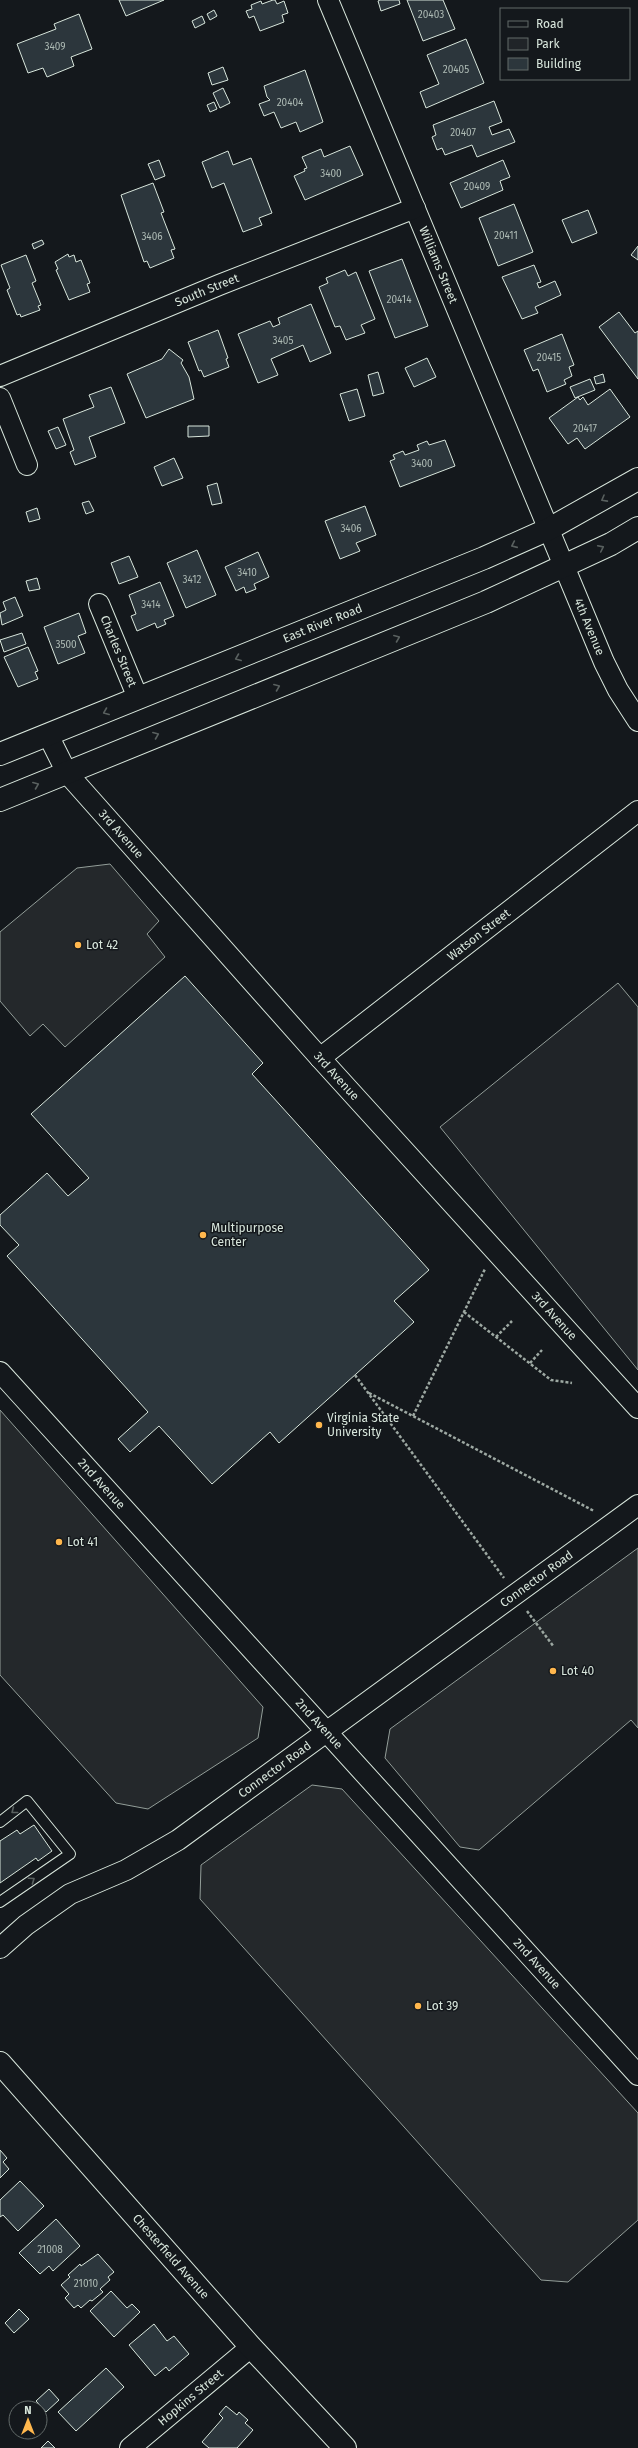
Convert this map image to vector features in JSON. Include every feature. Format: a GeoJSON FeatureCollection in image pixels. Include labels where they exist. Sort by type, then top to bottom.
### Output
{"type":"FeatureCollection","features":[{"type":"Feature","properties":{"kind":"main road","name":"East River Road"},"geometry":{"type":"LineString","coordinates":[[0,754],[549,529],[638,479]]}},
{"type":"Feature","properties":{"kind":"main road"},"geometry":{"type":"LineString","coordinates":[[0,800],[479,605],[566,565],[638,528]]}},
{"type":"Feature","properties":{"kind":"main road","name":"Chesterfield Avenue"},"geometry":{"type":"LineString","coordinates":[[0,2063],[251,2347],[345,2448]]}},
{"type":"Feature","properties":{"kind":"street","name":"Williams Street"},"geometry":{"type":"LineString","coordinates":[[328,0],[549,529]]}},
{"type":"Feature","properties":{"kind":"street","name":"South Street"},"geometry":{"type":"LineString","coordinates":[[0,376],[219,285],[415,208]]}},
{"type":"Feature","properties":{"kind":"street"},"geometry":{"type":"LineString","coordinates":[[0,398],[27,465]]}},
{"type":"Feature","properties":{"kind":"street","name":"4th Avenue"},"geometry":{"type":"LineString","coordinates":[[549,529],[566,565],[604,662],[618,690],[638,721]]}},
{"type":"Feature","properties":{"kind":"street","name":"Charles Street"},"geometry":{"type":"LineString","coordinates":[[99,604],[138,698]]}},
{"type":"Feature","properties":{"kind":"street","name":"3rd Avenue"},"geometry":{"type":"LineString","coordinates":[[48,735],[67,773],[320,1058],[638,1408]]}},
{"type":"Feature","properties":{"kind":"street","name":"Watson Street"},"geometry":{"type":"LineString","coordinates":[[320,1058],[638,811]]}},
{"type":"Feature","properties":{"kind":"street","name":"2nd Avenue"},"geometry":{"type":"LineString","coordinates":[[0,1372],[638,2075]]}},
{"type":"Feature","properties":{"kind":"street","name":"Connector Road"},"geometry":{"type":"LineString","coordinates":[[0,1948],[26,1925],[70,1894],[126,1870],[178,1840],[638,1505]]}},
{"type":"Feature","properties":{"kind":"street","name":"Hopkins Street"},"geometry":{"type":"LineString","coordinates":[[130,2448],[251,2347]]}},
{"type":"Feature","properties":{"kind":"lane"},"geometry":{"type":"LineString","coordinates":[[0,1822],[27,1801],[70,1854],[0,1902]]}},
{"type":"Feature","properties":{"kind":"path"},"geometry":{"type":"LineString","coordinates":[[413,1416],[485,1268]]}},
{"type":"Feature","properties":{"kind":"path"},"geometry":{"type":"LineString","coordinates":[[464,1312],[551,1380],[572,1383]]}},
{"type":"Feature","properties":{"kind":"path"},"geometry":{"type":"LineString","coordinates":[[496,1337],[512,1321]]}},
{"type":"Feature","properties":{"kind":"path"},"geometry":{"type":"LineString","coordinates":[[530,1363],[542,1350]]}},
{"type":"Feature","properties":{"kind":"path"},"geometry":{"type":"LineString","coordinates":[[355,1375],[504,1578]]}},
{"type":"Feature","properties":{"kind":"path"},"geometry":{"type":"LineString","coordinates":[[369,1393],[600,1515]]}},
{"type":"Feature","properties":{"kind":"path"},"geometry":{"type":"LineString","coordinates":[[524,1607],[554,1647]]}},
{"type":"Feature","properties":{"kind":"green space"},"geometry":{"type":"Polygon","coordinates":[[[618,983],[638,1007],[638,1370],[440,1127],[618,983]]]}},
{"type":"Feature","properties":{"kind":"shaded area","name":"Lot 42"},"geometry":{"type":"Polygon","coordinates":[[[110,864],[159,921],[147,934],[165,957],[65,1047],[43,1024],[30,1036],[0,1001],[0,932],[77,868],[110,864]]]}},
{"type":"Feature","properties":{"kind":"shaded area","name":"Lot 41"},"geometry":{"type":"Polygon","coordinates":[[[0,1410],[263,1707],[258,1738],[148,1809],[116,1803],[0,1675],[0,1410]]]}},
{"type":"Feature","properties":{"kind":"shaded area","name":"Lot 40"},"geometry":{"type":"Polygon","coordinates":[[[638,1548],[638,1728],[631,1720],[479,1850],[460,1847],[385,1758],[390,1729],[638,1548]]]}},
{"type":"Feature","properties":{"kind":"shaded area","name":"Lot 39"},"geometry":{"type":"Polygon","coordinates":[[[312,1785],[342,1789],[638,2113],[638,2220],[568,2282],[541,2280],[200,1899],[201,1865],[312,1785]]]}},
{"type":"Feature","properties":{"kind":"building"},"geometry":{"type":"Polygon","coordinates":[[[119,0],[164,0],[126,16],[119,0]]]}},
{"type":"Feature","properties":{"kind":"building"},"geometry":{"type":"Polygon","coordinates":[[[275,0],[277,4],[284,1],[288,13],[282,15],[284,22],[260,31],[254,16],[249,18],[246,11],[252,9],[251,5],[261,1],[262,4],[275,0]]]}},
{"type":"Feature","properties":{"kind":"building"},"geometry":{"type":"Polygon","coordinates":[[[399,0],[400,4],[381,11],[378,1],[399,0]]]}},
{"type":"Feature","properties":{"kind":"building"},"geometry":{"type":"Polygon","coordinates":[[[407,0],[443,0],[455,29],[423,41],[407,0]]]}},
{"type":"Feature","properties":{"kind":"building"},"geometry":{"type":"Polygon","coordinates":[[[214,10],[217,16],[210,20],[207,14],[214,10]]]}},
{"type":"Feature","properties":{"kind":"building"},"geometry":{"type":"Polygon","coordinates":[[[79,14],[92,49],[71,57],[74,66],[47,77],[43,68],[28,73],[17,44],[56,29],[54,24],[79,14]]]}},
{"type":"Feature","properties":{"kind":"building"},"geometry":{"type":"Polygon","coordinates":[[[202,16],[205,23],[195,28],[192,21],[202,16]]]}},
{"type":"Feature","properties":{"kind":"building"},"geometry":{"type":"Polygon","coordinates":[[[466,39],[484,83],[426,108],[420,92],[439,84],[427,55],[466,39]]]}},
{"type":"Feature","properties":{"kind":"building"},"geometry":{"type":"Polygon","coordinates":[[[223,67],[228,80],[212,85],[208,73],[223,67]]]}},
{"type":"Feature","properties":{"kind":"building"},"geometry":{"type":"Polygon","coordinates":[[[305,70],[323,122],[300,132],[296,122],[281,128],[274,112],[264,116],[259,104],[270,100],[267,97],[264,86],[305,70]]]}},
{"type":"Feature","properties":{"kind":"building"},"geometry":{"type":"Polygon","coordinates":[[[223,88],[230,103],[220,108],[213,93],[223,88]]]}},
{"type":"Feature","properties":{"kind":"building"},"geometry":{"type":"Polygon","coordinates":[[[494,101],[502,122],[489,127],[492,135],[509,129],[515,142],[477,157],[472,145],[445,155],[442,148],[437,150],[432,137],[436,135],[433,125],[494,101]]]}},
{"type":"Feature","properties":{"kind":"building"},"geometry":{"type":"Polygon","coordinates":[[[214,102],[217,109],[210,112],[207,105],[214,102]]]}},
{"type":"Feature","properties":{"kind":"building"},"geometry":{"type":"Polygon","coordinates":[[[350,146],[363,175],[305,200],[294,176],[305,171],[304,169],[307,168],[302,157],[321,149],[324,157],[350,146]]]}},
{"type":"Feature","properties":{"kind":"building"},"geometry":{"type":"Polygon","coordinates":[[[228,151],[233,165],[251,158],[272,213],[259,218],[262,225],[243,232],[224,183],[212,188],[202,162],[228,151]]]}},
{"type":"Feature","properties":{"kind":"building"},"geometry":{"type":"Polygon","coordinates":[[[159,160],[165,176],[155,180],[148,164],[159,160]]]}},
{"type":"Feature","properties":{"kind":"building"},"geometry":{"type":"Polygon","coordinates":[[[503,160],[510,177],[500,181],[503,190],[461,208],[450,183],[503,160]]]}},
{"type":"Feature","properties":{"kind":"building"},"geometry":{"type":"Polygon","coordinates":[[[153,183],[164,212],[161,213],[175,249],[171,250],[174,258],[150,268],[147,261],[144,262],[121,195],[153,183]]]}},
{"type":"Feature","properties":{"kind":"building"},"geometry":{"type":"Polygon","coordinates":[[[514,204],[533,252],[498,266],[479,218],[514,204]]]}},
{"type":"Feature","properties":{"kind":"building"},"geometry":{"type":"Polygon","coordinates":[[[588,210],[597,233],[572,243],[562,220],[588,210]]]}},
{"type":"Feature","properties":{"kind":"building"},"geometry":{"type":"Polygon","coordinates":[[[42,240],[44,244],[34,249],[32,244],[42,240]]]}},
{"type":"Feature","properties":{"kind":"building"},"geometry":{"type":"Polygon","coordinates":[[[638,246],[638,260],[631,255],[638,246]]]}},
{"type":"Feature","properties":{"kind":"building"},"geometry":{"type":"Polygon","coordinates":[[[68,254],[69,257],[74,255],[76,262],[81,260],[90,283],[87,284],[90,292],[69,300],[56,270],[58,269],[55,262],[68,254]]]}},
{"type":"Feature","properties":{"kind":"building"},"geometry":{"type":"Polygon","coordinates":[[[26,255],[36,281],[32,283],[41,305],[38,306],[40,310],[21,317],[20,314],[17,315],[7,290],[10,288],[1,265],[26,255]]]}},
{"type":"Feature","properties":{"kind":"building"},"geometry":{"type":"Polygon","coordinates":[[[402,259],[428,326],[395,338],[369,271],[402,259]]]}},
{"type":"Feature","properties":{"kind":"building"},"geometry":{"type":"Polygon","coordinates":[[[534,265],[541,282],[537,283],[539,288],[555,281],[561,295],[535,307],[538,313],[522,319],[502,277],[534,265]]]}},
{"type":"Feature","properties":{"kind":"building"},"geometry":{"type":"Polygon","coordinates":[[[345,270],[348,276],[356,272],[375,319],[361,325],[365,333],[346,340],[340,326],[335,327],[319,287],[328,283],[326,278],[345,270]]]}},
{"type":"Feature","properties":{"kind":"building"},"geometry":{"type":"Polygon","coordinates":[[[311,304],[331,353],[310,362],[303,345],[271,359],[278,375],[258,383],[238,334],[270,321],[273,327],[280,324],[278,318],[311,304]]]}},
{"type":"Feature","properties":{"kind":"building"},"geometry":{"type":"Polygon","coordinates":[[[619,312],[635,333],[638,331],[638,379],[599,327],[619,312]]]}},
{"type":"Feature","properties":{"kind":"building"},"geometry":{"type":"Polygon","coordinates":[[[218,330],[228,358],[226,359],[229,367],[204,377],[201,370],[199,371],[188,342],[218,330]]]}},
{"type":"Feature","properties":{"kind":"building"},"geometry":{"type":"Polygon","coordinates":[[[562,334],[574,365],[569,367],[572,376],[564,380],[566,384],[547,392],[538,369],[533,371],[524,350],[562,334]]]}},
{"type":"Feature","properties":{"kind":"building"},"geometry":{"type":"Polygon","coordinates":[[[169,349],[183,360],[181,363],[189,377],[194,399],[146,418],[127,374],[162,359],[169,349]]]}},
{"type":"Feature","properties":{"kind":"building"},"geometry":{"type":"Polygon","coordinates":[[[427,358],[436,377],[414,387],[405,368],[427,358]]]}},
{"type":"Feature","properties":{"kind":"building"},"geometry":{"type":"Polygon","coordinates":[[[378,372],[384,393],[373,396],[368,375],[378,372]]]}},
{"type":"Feature","properties":{"kind":"building"},"geometry":{"type":"Polygon","coordinates":[[[603,374],[605,382],[596,384],[594,377],[603,374]]]}},
{"type":"Feature","properties":{"kind":"building"},"geometry":{"type":"Polygon","coordinates":[[[590,379],[595,390],[575,398],[570,387],[590,379]]]}},
{"type":"Feature","properties":{"kind":"building"},"geometry":{"type":"Polygon","coordinates":[[[111,387],[125,423],[89,437],[96,457],[75,465],[70,452],[74,450],[63,419],[94,407],[89,395],[111,387]]]}},
{"type":"Feature","properties":{"kind":"building"},"geometry":{"type":"Polygon","coordinates":[[[357,389],[365,416],[349,421],[340,394],[357,389]]]}},
{"type":"Feature","properties":{"kind":"building"},"geometry":{"type":"Polygon","coordinates":[[[610,389],[630,417],[585,449],[577,438],[568,444],[549,418],[578,397],[580,400],[583,397],[588,405],[610,389]]]}},
{"type":"Feature","properties":{"kind":"building"},"geometry":{"type":"Polygon","coordinates":[[[188,426],[209,426],[209,436],[188,437],[188,426]]]}},
{"type":"Feature","properties":{"kind":"building"},"geometry":{"type":"Polygon","coordinates":[[[58,427],[66,445],[56,449],[48,431],[58,427]]]}},
{"type":"Feature","properties":{"kind":"building"},"geometry":{"type":"Polygon","coordinates":[[[445,440],[455,466],[400,487],[390,461],[395,459],[393,455],[403,451],[405,455],[419,450],[417,445],[427,441],[429,445],[445,440]]]}},
{"type":"Feature","properties":{"kind":"building"},"geometry":{"type":"Polygon","coordinates":[[[174,458],[183,478],[162,486],[154,467],[174,458]]]}},
{"type":"Feature","properties":{"kind":"building"},"geometry":{"type":"Polygon","coordinates":[[[217,483],[222,503],[212,505],[207,486],[217,483]]]}},
{"type":"Feature","properties":{"kind":"building"},"geometry":{"type":"Polygon","coordinates":[[[89,501],[94,511],[86,514],[82,503],[89,501]]]}},
{"type":"Feature","properties":{"kind":"building"},"geometry":{"type":"Polygon","coordinates":[[[365,506],[376,535],[356,543],[360,551],[340,559],[325,521],[365,506]]]}},
{"type":"Feature","properties":{"kind":"building"},"geometry":{"type":"Polygon","coordinates":[[[37,508],[40,519],[29,522],[26,512],[37,508]]]}},
{"type":"Feature","properties":{"kind":"building"},"geometry":{"type":"Polygon","coordinates":[[[197,550],[216,595],[186,608],[167,563],[197,550]]]}},
{"type":"Feature","properties":{"kind":"building"},"geometry":{"type":"Polygon","coordinates":[[[258,552],[269,577],[254,584],[256,589],[246,593],[244,587],[236,591],[225,567],[258,552]]]}},
{"type":"Feature","properties":{"kind":"building"},"geometry":{"type":"Polygon","coordinates":[[[129,556],[138,577],[119,584],[111,563],[129,556]]]}},
{"type":"Feature","properties":{"kind":"building"},"geometry":{"type":"Polygon","coordinates":[[[37,578],[40,589],[29,591],[26,581],[37,578]]]}},
{"type":"Feature","properties":{"kind":"building"},"geometry":{"type":"Polygon","coordinates":[[[160,582],[174,616],[164,620],[166,624],[157,628],[155,623],[137,631],[131,616],[136,614],[129,595],[160,582]]]}},
{"type":"Feature","properties":{"kind":"building"},"geometry":{"type":"Polygon","coordinates":[[[15,597],[23,616],[2,625],[0,613],[6,610],[3,602],[15,597]]]}},
{"type":"Feature","properties":{"kind":"building"},"geometry":{"type":"Polygon","coordinates":[[[79,613],[86,633],[78,636],[85,653],[58,664],[44,627],[79,613]]]}},
{"type":"Feature","properties":{"kind":"building"},"geometry":{"type":"Polygon","coordinates":[[[22,633],[26,644],[4,652],[0,640],[22,633]]]}},
{"type":"Feature","properties":{"kind":"building"},"geometry":{"type":"Polygon","coordinates":[[[28,647],[38,671],[35,672],[38,679],[18,687],[4,657],[28,647]]]}},
{"type":"Feature","properties":{"kind":"building","name":"Multipurpose Center"},"geometry":{"type":"Polygon","coordinates":[[[185,976],[263,1063],[252,1074],[429,1270],[394,1301],[414,1322],[279,1443],[270,1432],[212,1484],[159,1426],[130,1452],[118,1439],[148,1412],[7,1256],[19,1245],[0,1225],[0,1215],[47,1173],[68,1196],[89,1178],[31,1114],[185,976]]]}},
{"type":"Feature","properties":{"kind":"building"},"geometry":{"type":"Polygon","coordinates":[[[34,1825],[52,1851],[38,1861],[36,1858],[0,1883],[0,1841],[17,1830],[20,1834],[34,1825]]]}},
{"type":"Feature","properties":{"kind":"building"},"geometry":{"type":"Polygon","coordinates":[[[0,2150],[7,2158],[3,2162],[9,2169],[0,2178],[0,2150]]]}},
{"type":"Feature","properties":{"kind":"building"},"geometry":{"type":"Polygon","coordinates":[[[20,2181],[44,2206],[18,2231],[3,2215],[0,2217],[0,2200],[20,2181]]]}},
{"type":"Feature","properties":{"kind":"building"},"geometry":{"type":"Polygon","coordinates":[[[56,2219],[80,2246],[53,2271],[49,2266],[40,2274],[19,2253],[56,2219]]]}},
{"type":"Feature","properties":{"kind":"building"},"geometry":{"type":"Polygon","coordinates":[[[98,2254],[114,2272],[108,2277],[110,2280],[100,2289],[103,2292],[81,2308],[78,2305],[74,2308],[65,2298],[69,2294],[61,2285],[70,2277],[68,2275],[80,2264],[81,2266],[98,2254]]]}},
{"type":"Feature","properties":{"kind":"building"},"geometry":{"type":"Polygon","coordinates":[[[111,2291],[127,2308],[132,2304],[140,2312],[114,2337],[90,2311],[111,2291]]]}},
{"type":"Feature","properties":{"kind":"building"},"geometry":{"type":"Polygon","coordinates":[[[19,2309],[29,2319],[14,2333],[5,2323],[19,2309]]]}},
{"type":"Feature","properties":{"kind":"building"},"geometry":{"type":"Polygon","coordinates":[[[154,2324],[167,2341],[174,2336],[189,2354],[169,2371],[166,2367],[155,2376],[129,2345],[154,2324]]]}},
{"type":"Feature","properties":{"kind":"building"},"geometry":{"type":"Polygon","coordinates":[[[106,2368],[124,2387],[76,2431],[58,2412],[106,2368]]]}},
{"type":"Feature","properties":{"kind":"building"},"geometry":{"type":"Polygon","coordinates":[[[49,2389],[59,2400],[48,2410],[48,2400],[37,2400],[49,2389]]]}},
{"type":"Feature","properties":{"kind":"building"},"geometry":{"type":"Polygon","coordinates":[[[226,2406],[237,2415],[239,2412],[248,2420],[245,2423],[253,2430],[237,2448],[209,2448],[202,2442],[223,2418],[219,2414],[226,2406]]]}},
{"type":"Feature","properties":{"kind":"building"},"geometry":{"type":"Polygon","coordinates":[[[48,2441],[55,2448],[41,2448],[48,2441]]]}},
{"type":"Feature","properties":{"kind":"place","name":"Lot 42"},"geometry":{"type":"Point","coordinates":[78,945]}},
{"type":"Feature","properties":{"kind":"place","name":"Multipurpose Center"},"geometry":{"type":"Point","coordinates":[203,1235]}},
{"type":"Feature","properties":{"kind":"place","name":"Virginia State University"},"geometry":{"type":"Point","coordinates":[319,1425]}},
{"type":"Feature","properties":{"kind":"place","name":"Lot 41"},"geometry":{"type":"Point","coordinates":[59,1542]}},
{"type":"Feature","properties":{"kind":"place","name":"Lot 40"},"geometry":{"type":"Point","coordinates":[553,1671]}},
{"type":"Feature","properties":{"kind":"place","name":"Lot 39"},"geometry":{"type":"Point","coordinates":[418,2006]}}]}
